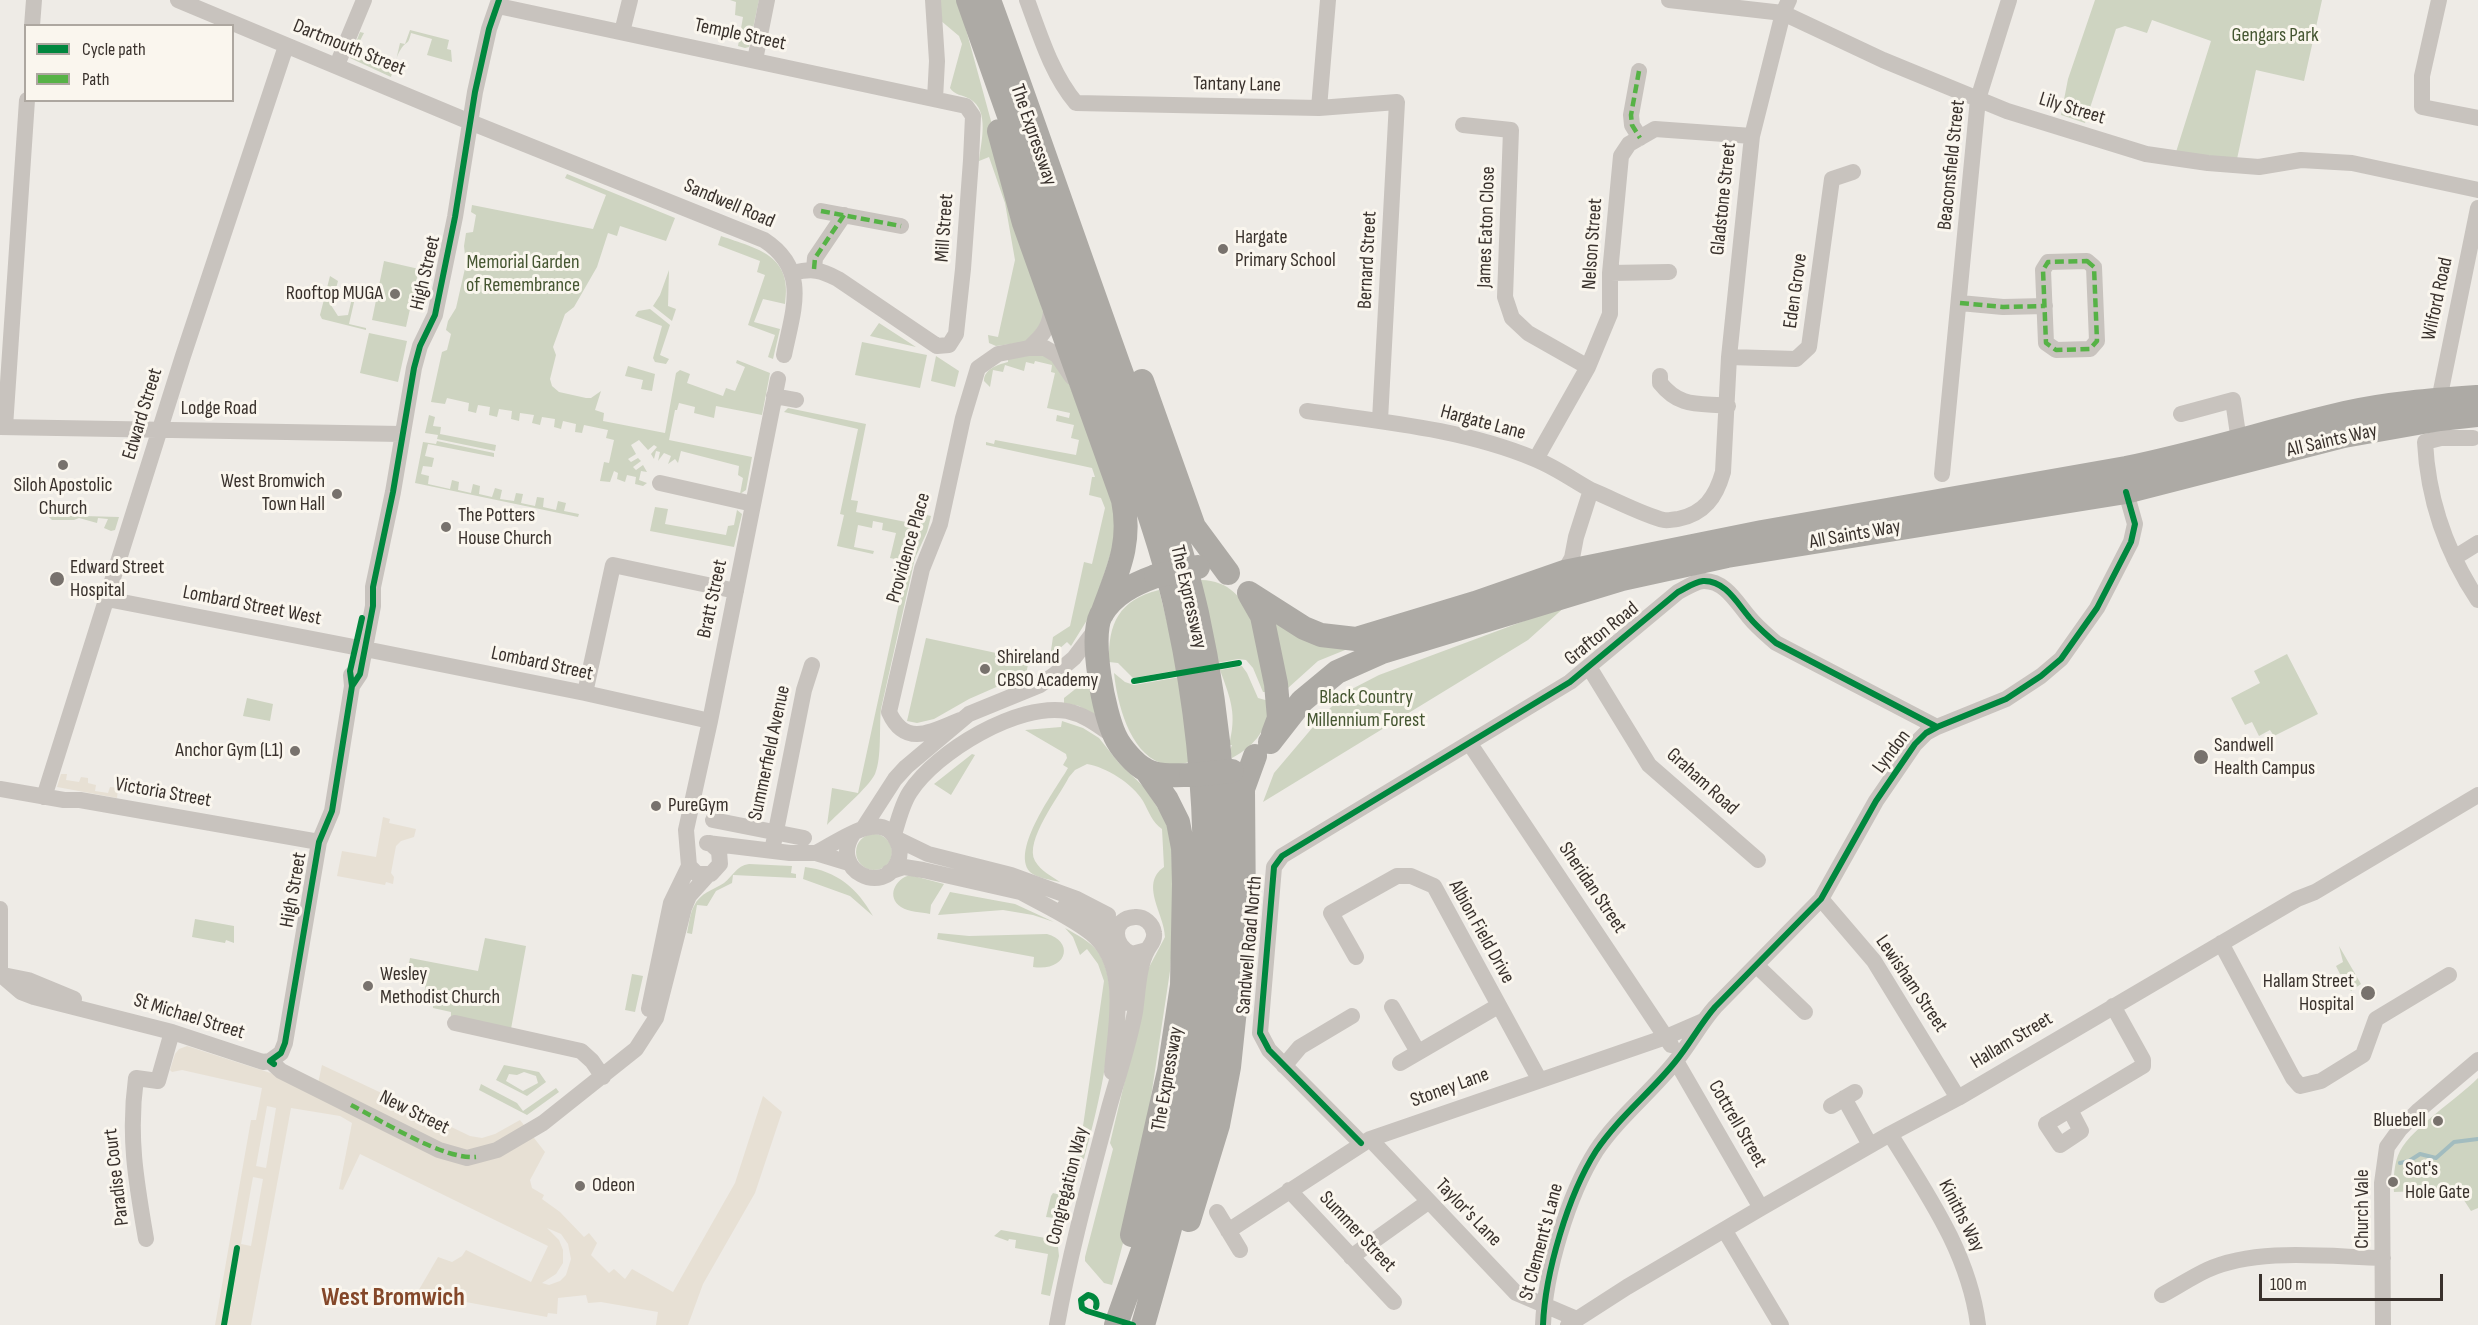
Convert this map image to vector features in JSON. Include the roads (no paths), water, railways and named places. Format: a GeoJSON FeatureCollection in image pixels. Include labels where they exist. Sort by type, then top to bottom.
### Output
{"type":"FeatureCollection","features":[{"type":"Feature","properties":{"kind":"highway"},"geometry":{"type":"LineString","coordinates":[[968,0],[988,34],[1030,91],[1082,213],[1194,527],[1205,545],[1228,573],[1249,593],[1262,616],[1276,684],[1279,718],[1243,789],[1244,923],[1229,1066],[1218,1125],[1198,1195],[1150,1325]]}},
{"type":"Feature","properties":{"kind":"highway","name":"The Expressway"},"geometry":{"type":"LineString","coordinates":[[989,0],[988,34],[1160,548],[1182,637],[1198,742],[1205,819],[1206,893],[1200,986],[1189,1074],[1165,1183],[1114,1325]]}},
{"type":"Feature","properties":{"kind":"highway"},"geometry":{"type":"LineString","coordinates":[[988,34],[1024,222],[1124,500],[1127,522],[1125,551],[1099,622],[1099,671],[1115,738],[1146,770],[1167,800],[1178,822],[1183,848],[1182,985],[1169,1071],[1114,1325]]}},
{"type":"Feature","properties":{"kind":"highway","name":"The Expressway"},"geometry":{"type":"LineString","coordinates":[[988,34],[1141,430],[1178,542],[1197,613],[1215,714],[1225,848],[1222,960],[1203,1095],[1183,1188],[1143,1325]]}},
{"type":"Feature","properties":{"kind":"highway","name":"All Saints Way"},"geometry":{"type":"LineString","coordinates":[[1262,749],[1302,701],[1336,672],[1382,652],[1622,579],[1728,556],[2124,481],[2344,436],[2478,396]]}},
{"type":"Feature","properties":{"kind":"highway","name":"All Saints Way"},"geometry":{"type":"LineString","coordinates":[[1249,593],[1304,628],[1321,635],[1356,639],[1475,603],[1564,572],[1752,534],[2124,481],[2170,459],[2346,413],[2404,403],[2440,409],[2475,426]]}},
{"type":"Feature","properties":{"kind":"highway"},"geometry":{"type":"LineString","coordinates":[[1099,622],[1126,589],[1156,576],[1198,567],[1210,567],[1228,573]]}},
{"type":"Feature","properties":{"kind":"highway"},"geometry":{"type":"LineString","coordinates":[[1146,770],[1165,775],[1232,771],[1243,766],[1262,749]]}},
{"type":"Feature","properties":{"kind":"street"},"geometry":{"type":"LineString","coordinates":[[32,24],[34,0]]}},
{"type":"Feature","properties":{"kind":"street","name":"Dartmouth Street"},"geometry":{"type":"LineString","coordinates":[[178,0],[470,122]]}},
{"type":"Feature","properties":{"kind":"street"},"geometry":{"type":"LineString","coordinates":[[337,65],[364,0]]}},
{"type":"Feature","properties":{"kind":"street"},"geometry":{"type":"LineString","coordinates":[[622,32],[630,0]]}},
{"type":"Feature","properties":{"kind":"street"},"geometry":{"type":"LineString","coordinates":[[755,60],[767,0]]}},
{"type":"Feature","properties":{"kind":"street"},"geometry":{"type":"LineString","coordinates":[[933,0],[937,61],[935,99]]}},
{"type":"Feature","properties":{"kind":"street","name":"Tantany Lane"},"geometry":{"type":"LineString","coordinates":[[1027,0],[1046,51],[1068,94],[1076,103],[1321,108],[1397,102]]}},
{"type":"Feature","properties":{"kind":"street"},"geometry":{"type":"LineString","coordinates":[[1321,108],[1328,0]]}},
{"type":"Feature","properties":{"kind":"street","name":"Lily Street"},"geometry":{"type":"LineString","coordinates":[[1669,0],[1781,4],[1883,60],[2007,111],[2146,154],[2208,164],[2259,167],[2301,160],[2352,163],[2478,190]]}},
{"type":"Feature","properties":{"kind":"street","name":"Beaconsfield Street"},"geometry":{"type":"LineString","coordinates":[[1942,474],[1978,99],[2009,0]]}},
{"type":"Feature","properties":{"kind":"street"},"geometry":{"type":"LineString","coordinates":[[2439,0],[2422,76],[2422,107],[2478,118]]}},
{"type":"Feature","properties":{"kind":"street","name":"Temple Street"},"geometry":{"type":"LineString","coordinates":[[499,3],[622,32],[966,106],[971,112]]}},
{"type":"Feature","properties":{"kind":"street","name":"High Street"},"geometry":{"type":"LineString","coordinates":[[270,1061],[281,1053],[285,1042],[319,842],[331,817],[352,686],[350,671],[360,648],[365,604],[373,587],[393,492],[401,434],[420,346],[435,315],[489,29],[499,3]]}},
{"type":"Feature","properties":{"kind":"street","name":"Gladstone Street"},"geometry":{"type":"LineString","coordinates":[[1591,490],[1666,521],[1688,517],[1709,503],[1715,495],[1721,479],[1728,406],[1729,357],[1752,136],[1781,4]]}},
{"type":"Feature","properties":{"kind":"street","name":"Edward Street"},"geometry":{"type":"LineString","coordinates":[[44,797],[183,356],[286,46]]}},
{"type":"Feature","properties":{"kind":"street"},"geometry":{"type":"LineString","coordinates":[[1639,71],[1631,115],[1632,125],[1640,138],[1655,129],[1752,136]]}},
{"type":"Feature","properties":{"kind":"street"},"geometry":{"type":"LineString","coordinates":[[2,427],[27,102]]}},
{"type":"Feature","properties":{"kind":"street","name":"Bernard Street"},"geometry":{"type":"LineString","coordinates":[[1380,420],[1397,102]]}},
{"type":"Feature","properties":{"kind":"street","name":"Mill Street"},"geometry":{"type":"LineString","coordinates":[[814,269],[838,279],[937,346],[949,345],[956,334],[963,269],[971,160],[973,116],[971,112]]}},
{"type":"Feature","properties":{"kind":"street","name":"Sandwell Road"},"geometry":{"type":"LineString","coordinates":[[470,122],[759,237],[785,257],[793,273]]}},
{"type":"Feature","properties":{"kind":"street","name":"James Eaton Close"},"geometry":{"type":"LineString","coordinates":[[1462,124],[1510,130],[1505,297],[1512,318],[1528,333],[1588,367]]}},
{"type":"Feature","properties":{"kind":"street","name":"Nelson Street"},"geometry":{"type":"LineString","coordinates":[[1536,459],[1588,367],[1610,314],[1611,273],[1621,156],[1629,144],[1640,138]]}},
{"type":"Feature","properties":{"kind":"street","name":"Eden Grove"},"geometry":{"type":"LineString","coordinates":[[1729,357],[1796,359],[1809,347],[1832,179],[1853,172]]}},
{"type":"Feature","properties":{"kind":"street","name":"Wilford Road"},"geometry":{"type":"LineString","coordinates":[[2440,409],[2478,208]]}},
{"type":"Feature","properties":{"kind":"street"},"geometry":{"type":"LineString","coordinates":[[822,211],[901,226]]}},
{"type":"Feature","properties":{"kind":"street"},"geometry":{"type":"LineString","coordinates":[[784,355],[796,290],[793,273],[814,269],[815,258],[844,215]]}},
{"type":"Feature","properties":{"kind":"street"},"geometry":{"type":"LineString","coordinates":[[2087,261],[2094,267],[2097,341],[2090,348],[2056,350],[2051,347],[2046,343],[2045,306],[2043,270],[2048,262],[2087,261]]}},
{"type":"Feature","properties":{"kind":"street"},"geometry":{"type":"LineString","coordinates":[[1611,273],[1669,272]]}},
{"type":"Feature","properties":{"kind":"street"},"geometry":{"type":"LineString","coordinates":[[1029,348],[1044,333],[1051,317],[1051,297]]}},
{"type":"Feature","properties":{"kind":"street"},"geometry":{"type":"LineString","coordinates":[[1960,303],[2003,307],[2045,306]]}},
{"type":"Feature","properties":{"kind":"street"},"geometry":{"type":"LineString","coordinates":[[1029,348],[1045,348],[1057,355],[1088,400]]}},
{"type":"Feature","properties":{"kind":"street","name":"Providence Place"},"geometry":{"type":"LineString","coordinates":[[960,720],[937,730],[910,734],[900,731],[889,712],[922,569],[940,524],[963,418],[978,368],[998,354],[1029,348]]}},
{"type":"Feature","properties":{"kind":"street"},"geometry":{"type":"LineString","coordinates":[[1660,375],[1660,383],[1671,397],[1683,402],[1728,406]]}},
{"type":"Feature","properties":{"kind":"street","name":"Bratt Street"},"geometry":{"type":"LineString","coordinates":[[689,861],[686,830],[710,722],[778,379]]}},
{"type":"Feature","properties":{"kind":"street"},"geometry":{"type":"LineString","coordinates":[[774,396],[796,400]]}},
{"type":"Feature","properties":{"kind":"street"},"geometry":{"type":"LineString","coordinates":[[2181,414],[2233,400],[2239,441]]}},
{"type":"Feature","properties":{"kind":"street","name":"Hargate Lane"},"geometry":{"type":"LineString","coordinates":[[1307,411],[1380,420],[1473,439],[1536,459],[1591,490]]}},
{"type":"Feature","properties":{"kind":"street"},"geometry":{"type":"LineString","coordinates":[[2475,426],[2425,442],[2426,463],[2435,512],[2460,573],[2478,600]]}},
{"type":"Feature","properties":{"kind":"street","name":"Lodge Road"},"geometry":{"type":"LineString","coordinates":[[2,427],[401,434]]}},
{"type":"Feature","properties":{"kind":"street","name":"Lyndon"},"geometry":{"type":"LineString","coordinates":[[1678,1057],[1703,1021],[1821,899],[1894,774],[1915,744],[1926,733],[1937,727],[2006,699],[2026,687],[2061,658],[2097,608],[2131,542],[2135,524],[2124,481]]}},
{"type":"Feature","properties":{"kind":"street"},"geometry":{"type":"LineString","coordinates":[[660,483],[753,504]]}},
{"type":"Feature","properties":{"kind":"street"},"geometry":{"type":"LineString","coordinates":[[1564,572],[1572,558],[1591,490]]}},
{"type":"Feature","properties":{"kind":"street"},"geometry":{"type":"LineString","coordinates":[[1576,537],[1583,553],[1598,565]]}},
{"type":"Feature","properties":{"kind":"street"},"geometry":{"type":"LineString","coordinates":[[2454,558],[2478,543]]}},
{"type":"Feature","properties":{"kind":"street"},"geometry":{"type":"LineString","coordinates":[[585,693],[612,566],[736,591]]}},
{"type":"Feature","properties":{"kind":"street","name":"Grafton Road"},"geometry":{"type":"LineString","coordinates":[[1282,856],[1570,682],[1678,592],[1695,583],[1713,582],[1726,589],[1776,643],[1937,727]]}},
{"type":"Feature","properties":{"kind":"street","name":"Lombard Street West"},"geometry":{"type":"LineString","coordinates":[[107,599],[360,648]]}},
{"type":"Feature","properties":{"kind":"street"},"geometry":{"type":"LineString","coordinates":[[849,864],[847,846],[900,773],[960,720],[989,704],[1040,685],[1067,665],[1099,622]]}},
{"type":"Feature","properties":{"kind":"street","name":"Lombard Street"},"geometry":{"type":"LineString","coordinates":[[360,648],[585,693],[710,722]]}},
{"type":"Feature","properties":{"kind":"street","name":"Summerfield Avenue"},"geometry":{"type":"LineString","coordinates":[[765,850],[774,833],[804,690],[812,665]]}},
{"type":"Feature","properties":{"kind":"street","name":"Graham Road"},"geometry":{"type":"LineString","coordinates":[[1590,667],[1649,765],[1758,860]]}},
{"type":"Feature","properties":{"kind":"street"},"geometry":{"type":"LineString","coordinates":[[889,872],[899,857],[895,837],[909,793],[922,777],[951,751],[987,730],[1025,714],[1057,710],[1091,719],[1115,738]]}},
{"type":"Feature","properties":{"kind":"street","name":"Sheridan Street"},"geometry":{"type":"LineString","coordinates":[[1470,744],[1678,1057]]}},
{"type":"Feature","properties":{"kind":"street","name":"Victoria Street"},"geometry":{"type":"LineString","coordinates":[[0,789],[44,797],[80,800],[319,842]]}},
{"type":"Feature","properties":{"kind":"street","name":"Hallam Street"},"geometry":{"type":"LineString","coordinates":[[1573,1322],[1627,1287],[1870,1145],[1958,1098],[2478,795]]}},
{"type":"Feature","properties":{"kind":"street"},"geometry":{"type":"LineString","coordinates":[[689,861],[697,874],[711,874],[720,864],[720,854],[717,848],[706,843],[692,810]]}},
{"type":"Feature","properties":{"kind":"street"},"geometry":{"type":"LineString","coordinates":[[285,1042],[293,1035],[304,981],[302,970],[324,857],[330,845],[333,827],[331,817]]}},
{"type":"Feature","properties":{"kind":"street"},"geometry":{"type":"LineString","coordinates":[[713,820],[804,838]]}},
{"type":"Feature","properties":{"kind":"street"},"geometry":{"type":"LineString","coordinates":[[816,854],[859,830],[881,826],[895,837]]}},
{"type":"Feature","properties":{"kind":"street","name":"Congregation Way"},"geometry":{"type":"LineString","coordinates":[[895,837],[928,854],[1011,875],[1077,899],[1122,922]]}},
{"type":"Feature","properties":{"kind":"street"},"geometry":{"type":"LineString","coordinates":[[646,1033],[646,1019],[671,903],[694,846],[706,843],[816,854],[849,864],[867,878],[883,876],[904,867],[1019,891],[1065,906],[1104,925],[1120,946],[1132,954],[1147,950]]}},
{"type":"Feature","properties":{"kind":"street","name":"New Street"},"geometry":{"type":"LineString","coordinates":[[270,1061],[281,1071],[439,1150],[467,1158],[497,1150],[543,1123],[636,1049],[656,1018],[689,896],[711,874],[735,857],[765,850]]}},
{"type":"Feature","properties":{"kind":"street","name":"Sandwell Road North"},"geometry":{"type":"LineString","coordinates":[[1282,856],[1274,867],[1260,1033],[1269,1050],[1284,1066],[1366,1141]]}},
{"type":"Feature","properties":{"kind":"street","name":"Albion Field Drive"},"geometry":{"type":"LineString","coordinates":[[1356,957],[1331,913],[1397,876],[1411,876],[1434,886],[1539,1079]]}},
{"type":"Feature","properties":{"kind":"street"},"geometry":{"type":"LineString","coordinates":[[1019,891],[1091,933],[1111,957],[1118,995],[1109,1109]]}},
{"type":"Feature","properties":{"kind":"street","name":"Lewisham Street"},"geometry":{"type":"LineString","coordinates":[[1821,899],[1874,961],[1958,1098]]}},
{"type":"Feature","properties":{"kind":"street"},"geometry":{"type":"LineString","coordinates":[[0,909],[0,975]]}},
{"type":"Feature","properties":{"kind":"street","name":"Congregation Way"},"geometry":{"type":"LineString","coordinates":[[1057,1325],[1109,1109],[1124,1058],[1147,950],[1154,936],[1153,929],[1148,922],[1135,917],[1122,922],[1117,932],[1120,946],[1128,962],[1124,1058]]}},
{"type":"Feature","properties":{"kind":"street"},"geometry":{"type":"LineString","coordinates":[[2221,943],[2293,1078],[2300,1086],[2321,1081],[2363,1056],[2376,1018],[2449,975]]}},
{"type":"Feature","properties":{"kind":"street"},"geometry":{"type":"LineString","coordinates":[[1757,966],[1805,1012]]}},
{"type":"Feature","properties":{"kind":"street","name":"St Michael Street"},"geometry":{"type":"LineString","coordinates":[[0,975],[28,980],[65,994],[96,1011],[172,1032],[263,1062],[270,1061]]}},
{"type":"Feature","properties":{"kind":"street"},"geometry":{"type":"LineString","coordinates":[[1400,1063],[1498,1006]]}},
{"type":"Feature","properties":{"kind":"street"},"geometry":{"type":"LineString","coordinates":[[2070,1110],[2143,1066],[2143,1060],[2113,1006]]}},
{"type":"Feature","properties":{"kind":"street"},"geometry":{"type":"LineString","coordinates":[[1392,1007],[1418,1052]]}},
{"type":"Feature","properties":{"kind":"street","name":"Stoney Lane"},"geometry":{"type":"LineString","coordinates":[[1228,1230],[1366,1141],[1539,1079],[1666,1037],[1703,1021]]}},
{"type":"Feature","properties":{"kind":"street"},"geometry":{"type":"LineString","coordinates":[[1284,1066],[1300,1047],[1350,1022]]}},
{"type":"Feature","properties":{"kind":"street"},"geometry":{"type":"LineString","coordinates":[[455,1023],[581,1051],[592,1061],[603,1077]]}},
{"type":"Feature","properties":{"kind":"street","name":"Paradise Court"},"geometry":{"type":"LineString","coordinates":[[146,1239],[132,1151],[132,1102],[135,1077],[158,1081],[172,1032]]}},
{"type":"Feature","properties":{"kind":"street","name":"Cottrell Street"},"geometry":{"type":"LineString","coordinates":[[1678,1057],[1761,1209]]}},
{"type":"Feature","properties":{"kind":"street","name":"St Clement's Lane"},"geometry":{"type":"LineString","coordinates":[[1544,1325],[1544,1306],[1568,1211],[1583,1174],[1616,1126],[1678,1057]]}},
{"type":"Feature","properties":{"kind":"street","name":"Church Vale"},"geometry":{"type":"LineString","coordinates":[[2383,1325],[2382,1183],[2387,1147],[2400,1129],[2419,1110],[2478,1060]]}},
{"type":"Feature","properties":{"kind":"street"},"geometry":{"type":"LineString","coordinates":[[1843,1099],[1870,1145]]}},
{"type":"Feature","properties":{"kind":"street","name":"Kiniths Way"},"geometry":{"type":"LineString","coordinates":[[1890,1134],[1931,1200],[1961,1257],[1978,1325]]}},
{"type":"Feature","properties":{"kind":"street","name":"Taylor's Lane"},"geometry":{"type":"LineString","coordinates":[[1366,1141],[1516,1293],[1573,1322]]}},
{"type":"Feature","properties":{"kind":"street","name":"Summer Street"},"geometry":{"type":"LineString","coordinates":[[1289,1190],[1394,1302]]}},
{"type":"Feature","properties":{"kind":"street"},"geometry":{"type":"LineString","coordinates":[[1351,1257],[1428,1202]]}},
{"type":"Feature","properties":{"kind":"street"},"geometry":{"type":"LineString","coordinates":[[1217,1212],[1240,1250]]}},
{"type":"Feature","properties":{"kind":"street"},"geometry":{"type":"LineString","coordinates":[[1725,1231],[1781,1325]]}},
{"type":"Feature","properties":{"kind":"street"},"geometry":{"type":"LineString","coordinates":[[2162,1295],[2208,1269],[2241,1260],[2273,1256],[2383,1258]]}},
{"type":"Feature","properties":{"kind":"waterway"},"geometry":{"type":"LineString","coordinates":[[2400,1163],[2409,1161],[2420,1154],[2436,1158],[2454,1142],[2478,1139]]}},
{"type":"Feature","properties":{"kind":"place","name":"Hargate Primary School"},"geometry":{"type":"Point","coordinates":[1223,249]}},
{"type":"Feature","properties":{"kind":"place","name":"Rooftop MUGA"},"geometry":{"type":"Point","coordinates":[395,294]}},
{"type":"Feature","properties":{"kind":"place","name":"Siloh Apostolic Church"},"geometry":{"type":"Point","coordinates":[63,465]}},
{"type":"Feature","properties":{"kind":"place","name":"West Bromwich Town Hall"},"geometry":{"type":"Point","coordinates":[337,494]}},
{"type":"Feature","properties":{"kind":"place","name":"The Potters House Church"},"geometry":{"type":"Point","coordinates":[446,527]}},
{"type":"Feature","properties":{"kind":"place","name":"Edward Street Hospital"},"geometry":{"type":"Point","coordinates":[57,579]}},
{"type":"Feature","properties":{"kind":"place","name":"Shireland CBSO Academy"},"geometry":{"type":"Point","coordinates":[985,669]}},
{"type":"Feature","properties":{"kind":"place","name":"Anchor Gym (L1)"},"geometry":{"type":"Point","coordinates":[295,751]}},
{"type":"Feature","properties":{"kind":"place","name":"Sandwell Health Campus"},"geometry":{"type":"Point","coordinates":[2201,757]}},
{"type":"Feature","properties":{"kind":"place","name":"PureGym"},"geometry":{"type":"Point","coordinates":[656,806]}},
{"type":"Feature","properties":{"kind":"place","name":"Wesley Methodist Church"},"geometry":{"type":"Point","coordinates":[368,986]}},
{"type":"Feature","properties":{"kind":"place","name":"Hallam Street Hospital"},"geometry":{"type":"Point","coordinates":[2368,993]}},
{"type":"Feature","properties":{"kind":"place","name":"Bluebell"},"geometry":{"type":"Point","coordinates":[2438,1121]}},
{"type":"Feature","properties":{"kind":"place","name":"Sot's Hole Gate"},"geometry":{"type":"Point","coordinates":[2393,1182]}},
{"type":"Feature","properties":{"kind":"place","name":"Odeon"},"geometry":{"type":"Point","coordinates":[580,1186]}},
{"type":"Feature","properties":{"kind":"district","name":"West Bromwich"},"geometry":{"type":"Point","coordinates":[393,1298]}},
{"type":"Feature","properties":{"kind":"park label","name":"Gengars Park"},"geometry":{"type":"Point","coordinates":[2275,36]}},
{"type":"Feature","properties":{"kind":"park label","name":"Memorial Garden of Remembrance"},"geometry":{"type":"Point","coordinates":[523,274]}},
{"type":"Feature","properties":{"kind":"park label","name":"Black Country Millennium Forest"},"geometry":{"type":"Point","coordinates":[1366,710]}}]}
